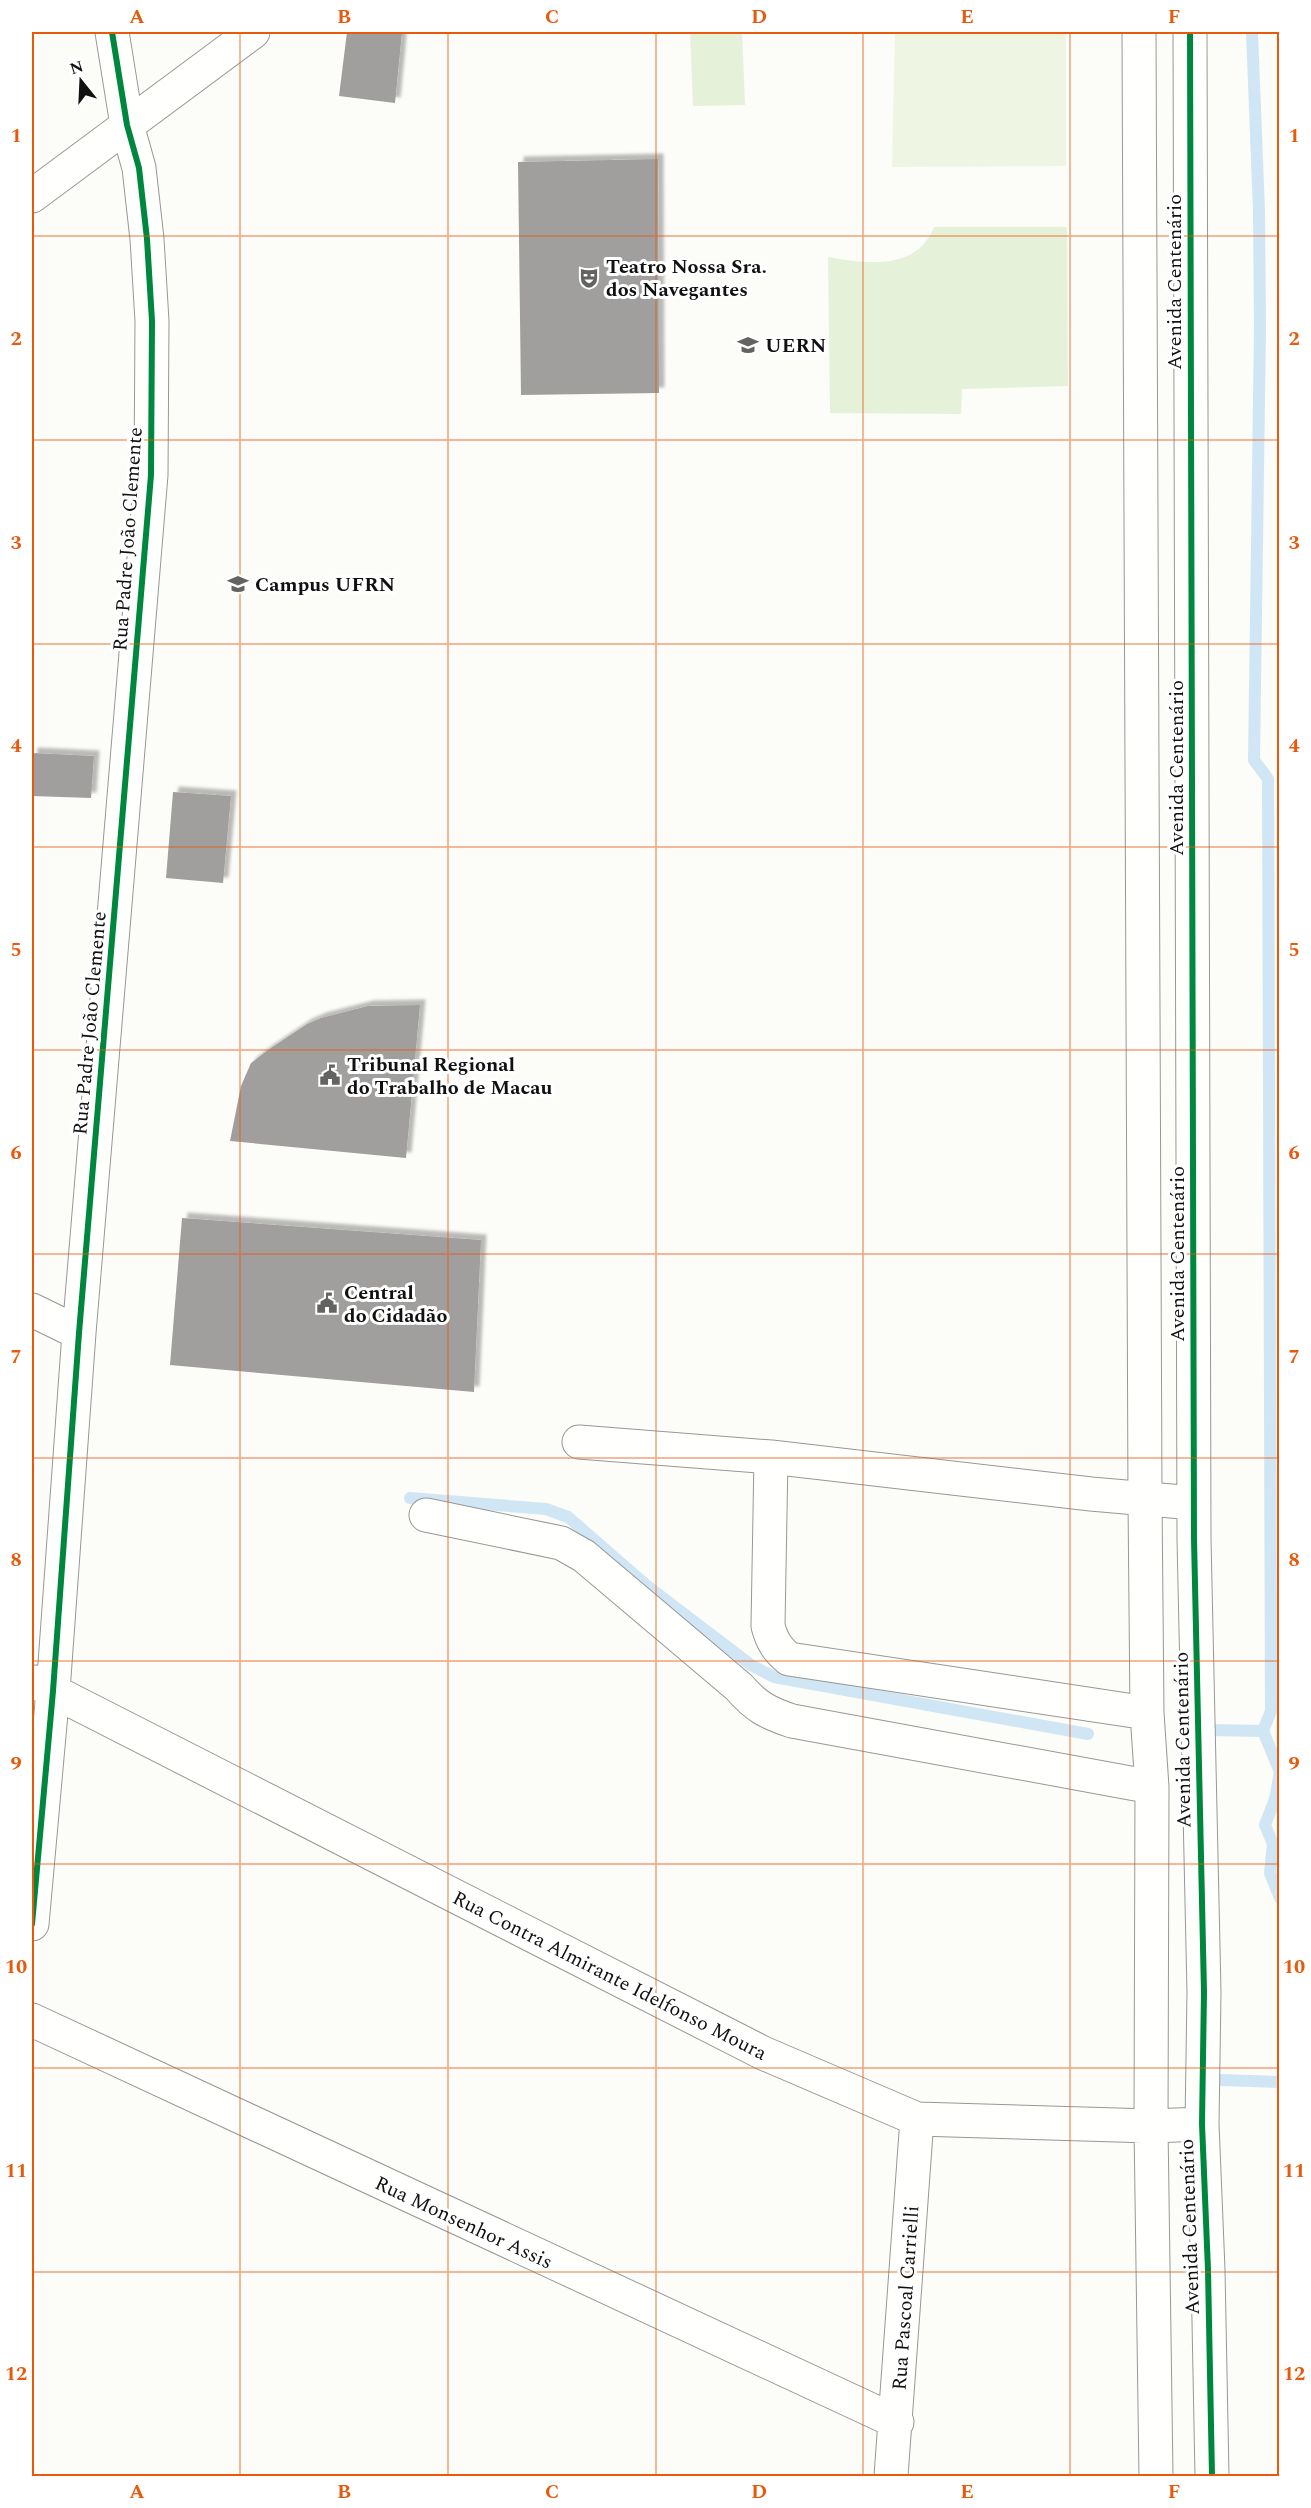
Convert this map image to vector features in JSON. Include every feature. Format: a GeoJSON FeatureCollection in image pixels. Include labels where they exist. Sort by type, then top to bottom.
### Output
{"type":"FeatureCollection","features":[{"type":"Feature","properties":{"kind":"street","name":"Rua Padre João Clemente"},"geometry":{"type":"LineString","coordinates":[[32,1924],[42,1685],[79,1333],[151,475],[152,321],[147,239],[139,168],[127,125],[112,32]]}},
{"type":"Feature","properties":{"kind":"street"},"geometry":{"type":"LineString","coordinates":[[32,196],[253,32]]}},
{"type":"Feature","properties":{"kind":"street","name":"Avenida Centenário"},"geometry":{"type":"LineString","coordinates":[[1139,32],[1145,1500],[1147,1713],[1152,1787],[1151,2126],[1156,2476]]}},
{"type":"Feature","properties":{"kind":"street","name":"Avenida Centenário"},"geometry":{"type":"LineString","coordinates":[[1190,32],[1194,1503],[1204,1980],[1202,2124],[1208,2270],[1212,2476]]}},
{"type":"Feature","properties":{"kind":"street"},"geometry":{"type":"LineString","coordinates":[[1138,182],[1191,190]]}},
{"type":"Feature","properties":{"kind":"street"},"geometry":{"type":"LineString","coordinates":[[32,1310],[79,1333]]}},
{"type":"Feature","properties":{"kind":"street"},"geometry":{"type":"LineString","coordinates":[[579,1442],[771,1457],[1145,1500],[1194,1503]]}},
{"type":"Feature","properties":{"kind":"street"},"geometry":{"type":"LineString","coordinates":[[771,1457],[768,1626],[771,1640],[789,1659],[1147,1713]]}},
{"type":"Feature","properties":{"kind":"street"},"geometry":{"type":"LineString","coordinates":[[426,1515],[561,1543],[584,1556],[739,1687],[752,1702],[769,1713],[804,1723],[1152,1787]]}},
{"type":"Feature","properties":{"kind":"street","name":"Rua Contra Almirante Idelfonso Moura"},"geometry":{"type":"LineString","coordinates":[[42,1685],[763,2053],[918,2119],[1151,2126],[1202,2124]]}},
{"type":"Feature","properties":{"kind":"street","name":"Rua Monsenhor Assis"},"geometry":{"type":"LineString","coordinates":[[32,2020],[897,2422]]}},
{"type":"Feature","properties":{"kind":"street","name":"Rua Pascoal Carrielli"},"geometry":{"type":"LineString","coordinates":[[891,2476],[897,2422],[918,2119]]}},
{"type":"Feature","properties":{"kind":"green space"},"geometry":{"type":"Polygon","coordinates":[[[690,32],[742,32],[745,105],[693,106],[690,32]]]}},
{"type":"Feature","properties":{"kind":"green space"},"geometry":{"type":"Polygon","coordinates":[[[895,32],[1066,32],[1066,166],[892,167],[895,32]]]}},
{"type":"Feature","properties":{"kind":"green space"},"geometry":{"type":"Polygon","coordinates":[[[934,227],[1067,227],[1068,386],[962,389],[961,414],[830,413],[828,257],[874,262],[903,258],[916,251],[926,241],[934,227]]]}},
{"type":"Feature","properties":{"kind":"building"},"geometry":{"type":"Polygon","coordinates":[[[347,32],[402,32],[395,103],[339,96],[347,32]]]}},
{"type":"Feature","properties":{"kind":"building","name":"Teatro Nossa Sra. dos Navegantes"},"geometry":{"type":"Polygon","coordinates":[[[658,159],[659,393],[521,395],[518,162],[658,159]]]}},
{"type":"Feature","properties":{"kind":"building"},"geometry":{"type":"Polygon","coordinates":[[[32,753],[94,756],[91,798],[32,796],[32,753]]]}},
{"type":"Feature","properties":{"kind":"building"},"geometry":{"type":"Polygon","coordinates":[[[173,792],[231,796],[223,883],[166,878],[173,792]]]}},
{"type":"Feature","properties":{"kind":"building","name":"Tribunal Regional do Trabalho de Macau"},"geometry":{"type":"Polygon","coordinates":[[[420,1005],[406,1158],[230,1141],[241,1086],[251,1063],[268,1050],[307,1024],[321,1018],[368,1006],[420,1005]]]}},
{"type":"Feature","properties":{"kind":"building","name":"Central do Cidadão"},"geometry":{"type":"Polygon","coordinates":[[[182,1218],[481,1240],[474,1392],[170,1365],[182,1218]]]}},
{"type":"Feature","properties":{"kind":"waterway"},"geometry":{"type":"LineString","coordinates":[[1252,32],[1259,211],[1260,328],[1254,760],[1268,779],[1271,1711],[1263,1731],[1280,1772],[1275,1799],[1265,1825],[1273,1844],[1270,1873],[1280,1898]]}},
{"type":"Feature","properties":{"kind":"waterway"},"geometry":{"type":"LineString","coordinates":[[410,1498],[546,1509],[568,1517],[646,1585],[751,1665],[774,1677],[1088,1734]]}},
{"type":"Feature","properties":{"kind":"waterway"},"geometry":{"type":"LineString","coordinates":[[1209,1730],[1263,1731]]}},
{"type":"Feature","properties":{"kind":"waterway"},"geometry":{"type":"LineString","coordinates":[[1221,2080],[1280,2082]]}},
{"type":"Feature","properties":{"kind":"cycle path"},"geometry":{"type":"LineString","coordinates":[[32,1924],[53,1691],[79,1333],[151,475],[152,321],[147,239],[139,168],[127,125],[112,32]]}},
{"type":"Feature","properties":{"kind":"cycle path"},"geometry":{"type":"LineString","coordinates":[[1190,32],[1194,1539],[1204,1992],[1202,2124],[1208,2270],[1212,2476]]}},
{"type":"Feature","properties":{"kind":"place","name":"Teatro Nossa Sra. dos Navegantes"},"geometry":{"type":"Point","coordinates":[589,278]}},
{"type":"Feature","properties":{"kind":"place","name":"UERN"},"geometry":{"type":"Point","coordinates":[748,345]}},
{"type":"Feature","properties":{"kind":"place","name":"Campus UFRN"},"geometry":{"type":"Point","coordinates":[238,584]}},
{"type":"Feature","properties":{"kind":"place","name":"Tribunal Regional do Trabalho de Macau"},"geometry":{"type":"Point","coordinates":[330,1075]}},
{"type":"Feature","properties":{"kind":"place","name":"Central do Cidadão"},"geometry":{"type":"Point","coordinates":[327,1303]}}]}
